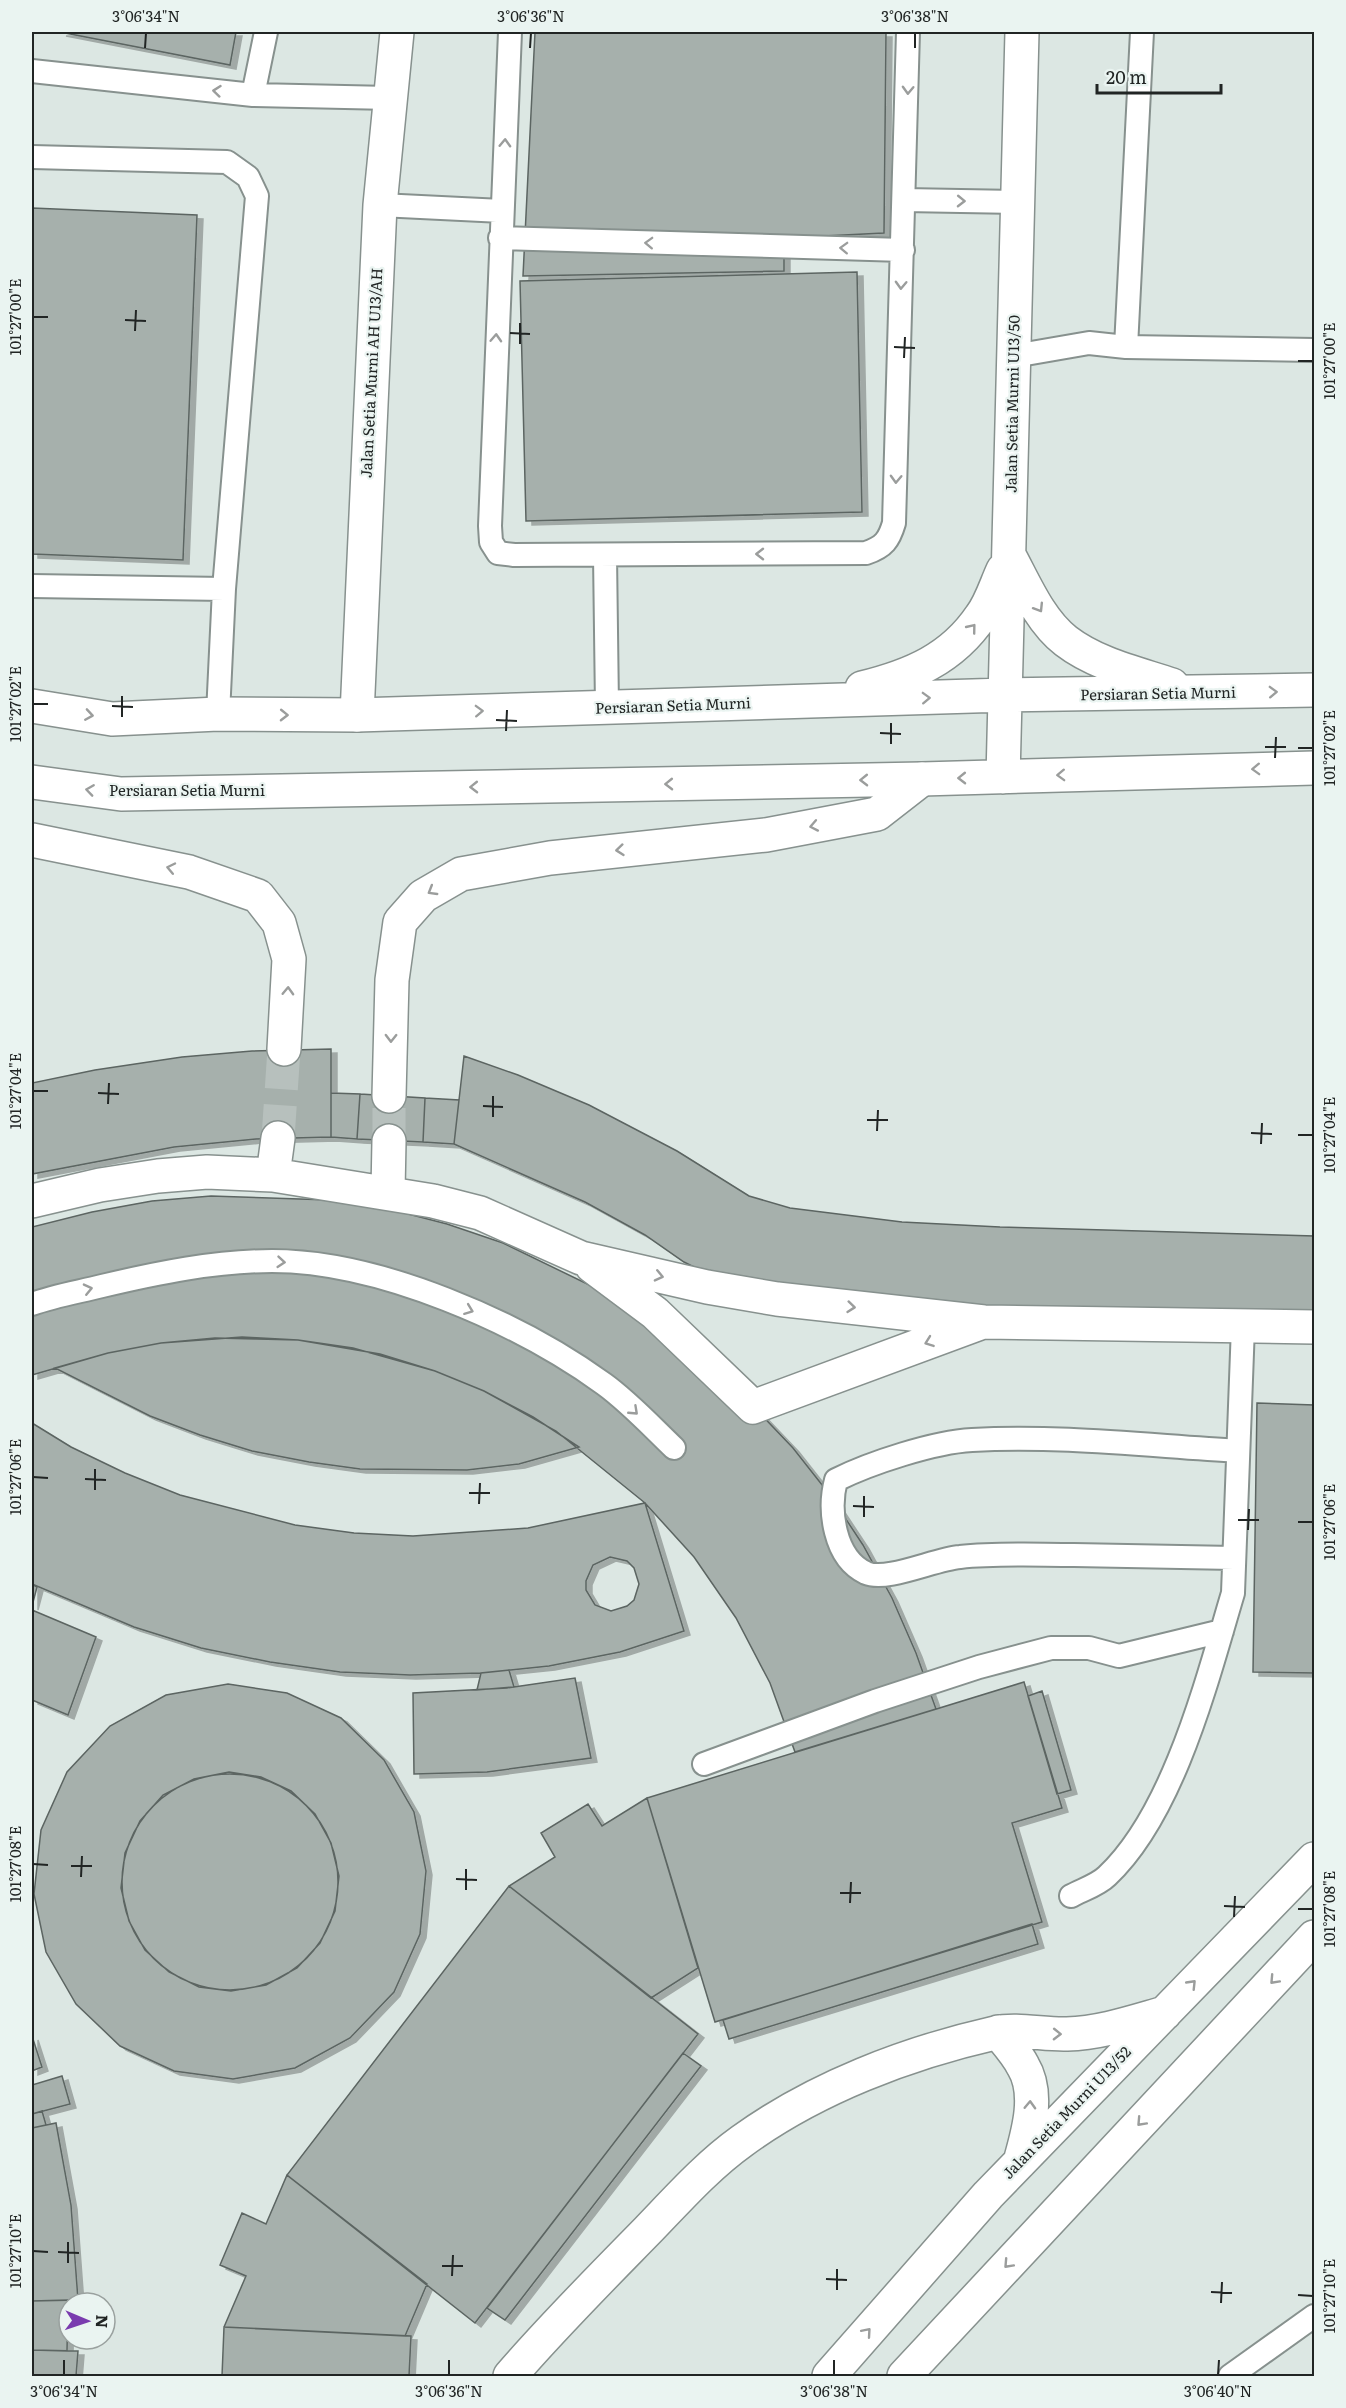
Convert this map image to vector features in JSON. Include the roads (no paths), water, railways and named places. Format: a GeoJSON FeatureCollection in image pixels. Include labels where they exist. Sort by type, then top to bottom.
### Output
{"type":"FeatureCollection","features":[{"type":"Feature","properties":{"kind":"street","name":"Jalan Setia Murni AH U13/AH"},"geometry":{"type":"LineString","coordinates":[[357,715],[380,205],[397,32]]}},
{"type":"Feature","properties":{"kind":"street","name":"Jalan Setia Murni U13/50"},"geometry":{"type":"LineString","coordinates":[[1003,777],[1022,32]]}},
{"type":"Feature","properties":{"kind":"street"},"geometry":{"type":"LineString","coordinates":[[1010,557],[1042,613],[1065,640],[1100,661],[1200,694]]}},
{"type":"Feature","properties":{"kind":"street"},"geometry":{"type":"LineString","coordinates":[[808,702],[890,681],[925,666],[957,646],[983,615],[1010,557]]}},
{"type":"Feature","properties":{"kind":"street","name":"Persiaran Setia Murni"},"geometry":{"type":"LineString","coordinates":[[32,706],[112,718],[218,714],[357,715],[1005,695],[1200,694],[1314,690]]}},
{"type":"Feature","properties":{"kind":"street","name":"Persiaran Setia Murni"},"geometry":{"type":"LineString","coordinates":[[32,782],[122,794],[922,779],[1314,768]]}},
{"type":"Feature","properties":{"kind":"street"},"geometry":{"type":"LineString","coordinates":[[389,1096],[392,980],[400,922],[423,896],[461,874],[538,860],[766,835],[877,814],[922,779]]}},
{"type":"Feature","properties":{"kind":"street"},"geometry":{"type":"LineString","coordinates":[[32,840],[189,872],[258,896],[279,923],[289,959],[284,1049]]}},
{"type":"Feature","properties":{"kind":"street"},"geometry":{"type":"LineString","coordinates":[[273,1175],[278,1138]]}},
{"type":"Feature","properties":{"kind":"street"},"geometry":{"type":"LineString","coordinates":[[387,1191],[389,1141]]}},
{"type":"Feature","properties":{"kind":"street"},"geometry":{"type":"LineString","coordinates":[[32,1201],[100,1185],[158,1176],[207,1173],[273,1175],[387,1191],[480,1213],[581,1258],[707,1287],[777,1299],[984,1322],[1314,1327]]}},
{"type":"Feature","properties":{"kind":"street"},"geometry":{"type":"LineString","coordinates":[[581,1258],[655,1314],[753,1407],[984,1322]]}},
{"type":"Feature","properties":{"kind":"street","name":"Jalan Setia Murni U13/52"},"geometry":{"type":"LineString","coordinates":[[829,2376],[988,2195],[1314,1859]]}},
{"type":"Feature","properties":{"kind":"street"},"geometry":{"type":"LineString","coordinates":[[904,2376],[1314,1937]]}},
{"type":"Feature","properties":{"kind":"street"},"geometry":{"type":"LineString","coordinates":[[510,2376],[552,2328],[707,2170],[742,2141],[783,2114],[826,2092],[936,2048],[998,2032],[1068,2034],[1096,2032],[1165,2013]]}},
{"type":"Feature","properties":{"kind":"street"},"geometry":{"type":"LineString","coordinates":[[998,2032],[1025,2067],[1031,2095],[1030,2126],[1020,2162]]}},
{"type":"Feature","properties":{"kind":"lane"},"geometry":{"type":"LineString","coordinates":[[253,95],[266,32]]}},
{"type":"Feature","properties":{"kind":"lane"},"geometry":{"type":"LineString","coordinates":[[510,32],[494,396],[491,542],[498,553],[514,555],[866,553],[881,548],[890,537],[894,523],[908,32]]}},
{"type":"Feature","properties":{"kind":"lane"},"geometry":{"type":"LineString","coordinates":[[1126,347],[1142,32]]}},
{"type":"Feature","properties":{"kind":"lane"},"geometry":{"type":"LineString","coordinates":[[32,71],[253,95],[390,98]]}},
{"type":"Feature","properties":{"kind":"lane"},"geometry":{"type":"LineString","coordinates":[[32,157],[227,162],[248,177],[257,196],[224,589],[218,714]]}},
{"type":"Feature","properties":{"kind":"lane"},"geometry":{"type":"LineString","coordinates":[[904,200],[1018,202]]}},
{"type":"Feature","properties":{"kind":"lane"},"geometry":{"type":"LineString","coordinates":[[380,205],[502,211]]}},
{"type":"Feature","properties":{"kind":"lane"},"geometry":{"type":"LineString","coordinates":[[500,238],[903,250]]}},
{"type":"Feature","properties":{"kind":"lane"},"geometry":{"type":"LineString","coordinates":[[1014,356],[1089,342],[1126,347],[1314,350]]}},
{"type":"Feature","properties":{"kind":"lane"},"geometry":{"type":"LineString","coordinates":[[605,555],[607,707]]}},
{"type":"Feature","properties":{"kind":"lane"},"geometry":{"type":"LineString","coordinates":[[32,586],[224,589]]}},
{"type":"Feature","properties":{"kind":"lane"},"geometry":{"type":"LineString","coordinates":[[32,1304],[150,1275],[221,1265],[273,1261],[325,1266],[378,1278],[485,1316],[543,1344],[606,1385],[674,1448]]}},
{"type":"Feature","properties":{"kind":"lane"},"geometry":{"type":"LineString","coordinates":[[1071,1896],[1106,1877],[1151,1820],[1188,1736],[1222,1631],[1233,1593],[1243,1326]]}},
{"type":"Feature","properties":{"kind":"lane"},"geometry":{"type":"LineString","coordinates":[[1234,1558],[984,1554],[940,1559],[885,1576],[867,1574],[856,1566],[846,1553],[834,1527],[831,1505],[836,1480],[853,1472],[902,1455],[970,1440],[1043,1440],[1238,1451]]}},
{"type":"Feature","properties":{"kind":"lane"},"geometry":{"type":"LineString","coordinates":[[704,1764],[875,1701],[978,1667],[1051,1648],[1089,1648],[1119,1656],[1222,1631]]}},
{"type":"Feature","properties":{"kind":"lane"},"geometry":{"type":"LineString","coordinates":[[1230,2376],[1314,2316]]}},
{"type":"Feature","properties":{"kind":"tunnel"},"geometry":{"type":"LineString","coordinates":[[278,1138],[284,1049]]}},
{"type":"Feature","properties":{"kind":"tunnel"},"geometry":{"type":"LineString","coordinates":[[389,1096],[389,1141]]}}]}
